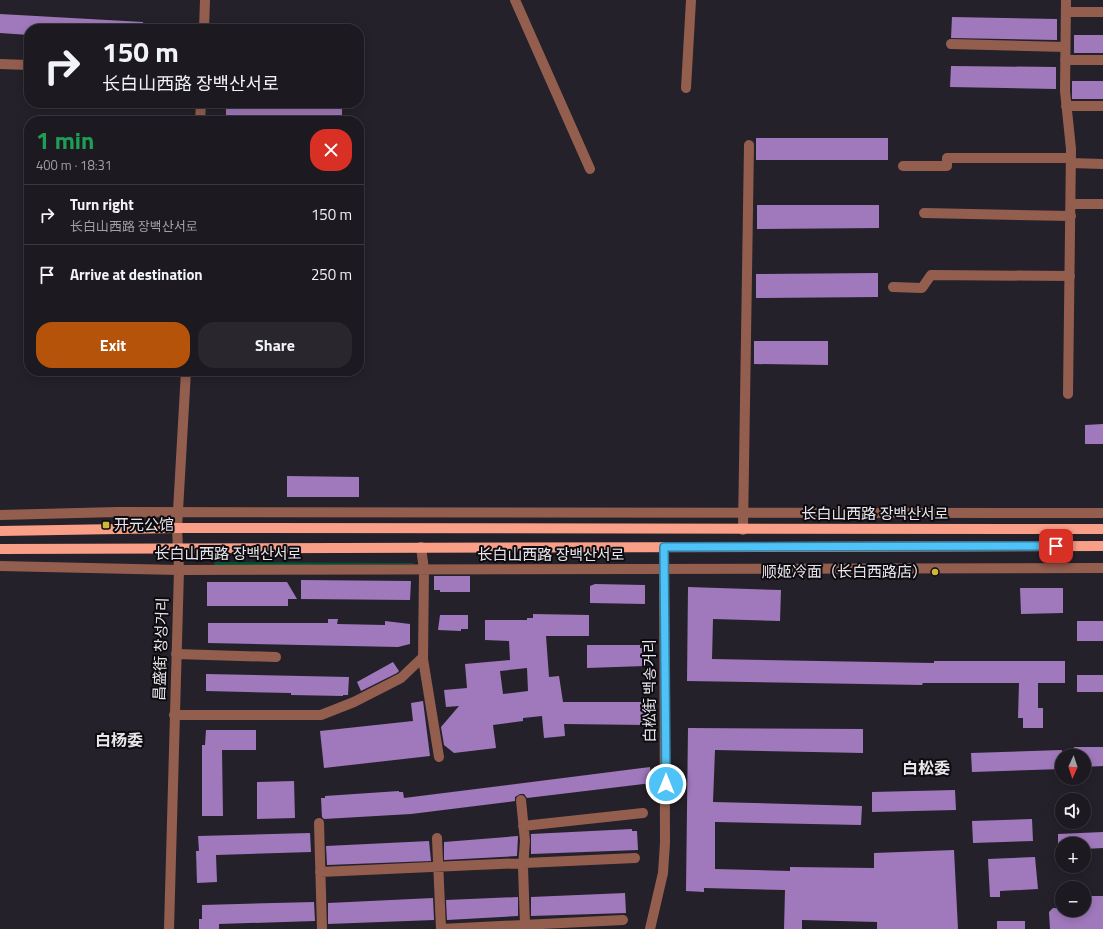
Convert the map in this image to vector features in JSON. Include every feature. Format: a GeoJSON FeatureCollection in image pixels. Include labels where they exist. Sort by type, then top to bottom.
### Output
{"type":"FeatureCollection","features":[{"type":"Feature","properties":{"kind":"main road","name":"长白山西路 장백산서로"},"geometry":{"type":"LineString","coordinates":[[0,531],[177,528],[743,530],[1103,529]]}},
{"type":"Feature","properties":{"kind":"main road","name":"长白山西路 장백산서로"},"geometry":{"type":"LineString","coordinates":[[0,549],[1103,546]]}},
{"type":"Feature","properties":{"kind":"street"},"geometry":{"type":"LineString","coordinates":[[204,24],[205,0]]}},
{"type":"Feature","properties":{"kind":"street"},"geometry":{"type":"LineString","coordinates":[[515,0],[590,169]]}},
{"type":"Feature","properties":{"kind":"street"},"geometry":{"type":"LineString","coordinates":[[686,88],[691,0]]}},
{"type":"Feature","properties":{"kind":"street"},"geometry":{"type":"LineString","coordinates":[[1066,0],[1066,106],[1071,137],[1068,394]]}},
{"type":"Feature","properties":{"kind":"street"},"geometry":{"type":"LineString","coordinates":[[1066,12],[1103,12]]}},
{"type":"Feature","properties":{"kind":"street"},"geometry":{"type":"LineString","coordinates":[[951,44],[1066,47]]}},
{"type":"Feature","properties":{"kind":"street"},"geometry":{"type":"LineString","coordinates":[[1065,60],[1103,60]]}},
{"type":"Feature","properties":{"kind":"street"},"geometry":{"type":"LineString","coordinates":[[0,64],[24,65]]}},
{"type":"Feature","properties":{"kind":"street"},"geometry":{"type":"LineString","coordinates":[[1066,106],[1103,106]]}},
{"type":"Feature","properties":{"kind":"street"},"geometry":{"type":"LineString","coordinates":[[743,530],[749,145]]}},
{"type":"Feature","properties":{"kind":"street"},"geometry":{"type":"LineString","coordinates":[[903,166],[947,166],[947,158],[1071,161],[1103,164]]}},
{"type":"Feature","properties":{"kind":"street"},"geometry":{"type":"LineString","coordinates":[[1071,204],[1103,204]]}},
{"type":"Feature","properties":{"kind":"street"},"geometry":{"type":"LineString","coordinates":[[924,214],[1070,216]]}},
{"type":"Feature","properties":{"kind":"street"},"geometry":{"type":"LineString","coordinates":[[893,287],[922,288],[931,275],[1070,276]]}},
{"type":"Feature","properties":{"kind":"street","name":"昌盛街 창성거리"},"geometry":{"type":"LineString","coordinates":[[169,929],[179,570],[177,528],[186,376]]}},
{"type":"Feature","properties":{"kind":"street","name":"长白山西路 장백산서로"},"geometry":{"type":"LineString","coordinates":[[0,515],[178,513],[1103,513]]}},
{"type":"Feature","properties":{"kind":"street"},"geometry":{"type":"LineString","coordinates":[[421,547],[424,570],[423,657],[439,758]]}},
{"type":"Feature","properties":{"kind":"street","name":"白松街 백송거리"},"geometry":{"type":"LineString","coordinates":[[650,929],[663,873],[666,843],[664,547]]}},
{"type":"Feature","properties":{"kind":"street","name":"长白山西路 장백산서로"},"geometry":{"type":"LineString","coordinates":[[0,566],[179,570],[1103,568]]}},
{"type":"Feature","properties":{"kind":"street"},"geometry":{"type":"LineString","coordinates":[[176,654],[276,657]]}},
{"type":"Feature","properties":{"kind":"street"},"geometry":{"type":"LineString","coordinates":[[174,715],[321,715],[354,702],[401,678],[423,657]]}},
{"type":"Feature","properties":{"kind":"street"},"geometry":{"type":"LineString","coordinates":[[521,800],[525,841],[523,863],[525,925]]}},
{"type":"Feature","properties":{"kind":"street"},"geometry":{"type":"LineString","coordinates":[[524,826],[643,813]]}},
{"type":"Feature","properties":{"kind":"street"},"geometry":{"type":"LineString","coordinates":[[318,823],[322,929]]}},
{"type":"Feature","properties":{"kind":"street"},"geometry":{"type":"LineString","coordinates":[[437,838],[441,929],[624,920]]}},
{"type":"Feature","properties":{"kind":"street"},"geometry":{"type":"LineString","coordinates":[[320,872],[635,858]]}},
{"type":"Feature","properties":{"kind":"green space"},"geometry":{"type":"Polygon","coordinates":[[[215,562],[413,563],[415,564],[213,566],[215,562]]]}},
{"type":"Feature","properties":{"kind":"building"},"geometry":{"type":"Polygon","coordinates":[[[0,14],[143,22],[143,24],[24,24],[24,35],[0,33],[0,14]]]}},
{"type":"Feature","properties":{"kind":"building"},"geometry":{"type":"Polygon","coordinates":[[[952,17],[1057,19],[1057,40],[951,38],[952,17]]]}},
{"type":"Feature","properties":{"kind":"building"},"geometry":{"type":"Polygon","coordinates":[[[1074,35],[1103,35],[1103,53],[1074,53],[1074,35]]]}},
{"type":"Feature","properties":{"kind":"building"},"geometry":{"type":"Polygon","coordinates":[[[951,66],[1056,67],[1056,89],[950,87],[951,66]]]}},
{"type":"Feature","properties":{"kind":"building"},"geometry":{"type":"Polygon","coordinates":[[[1072,81],[1103,81],[1103,99],[1072,99],[1072,81]]]}},
{"type":"Feature","properties":{"kind":"building"},"geometry":{"type":"Polygon","coordinates":[[[226,108],[342,108],[342,116],[226,116],[226,108]]]}},
{"type":"Feature","properties":{"kind":"building"},"geometry":{"type":"Polygon","coordinates":[[[756,138],[888,138],[888,160],[756,160],[756,138]]]}},
{"type":"Feature","properties":{"kind":"building"},"geometry":{"type":"Polygon","coordinates":[[[757,205],[879,205],[879,228],[757,229],[757,205]]]}},
{"type":"Feature","properties":{"kind":"building"},"geometry":{"type":"Polygon","coordinates":[[[878,273],[878,297],[756,298],[756,274],[878,273]]]}},
{"type":"Feature","properties":{"kind":"building"},"geometry":{"type":"Polygon","coordinates":[[[754,341],[828,341],[828,365],[754,364],[754,341]]]}},
{"type":"Feature","properties":{"kind":"building"},"geometry":{"type":"Polygon","coordinates":[[[1103,424],[1103,444],[1085,444],[1085,425],[1103,424]]]}},
{"type":"Feature","properties":{"kind":"building"},"geometry":{"type":"Polygon","coordinates":[[[287,476],[359,477],[359,497],[287,497],[287,476]]]}},
{"type":"Feature","properties":{"kind":"building"},"geometry":{"type":"Polygon","coordinates":[[[434,576],[470,576],[470,592],[440,592],[440,590],[434,590],[434,576]]]}},
{"type":"Feature","properties":{"kind":"building"},"geometry":{"type":"Polygon","coordinates":[[[301,580],[411,581],[410,600],[301,599],[301,580]]]}},
{"type":"Feature","properties":{"kind":"building"},"geometry":{"type":"Polygon","coordinates":[[[207,582],[287,582],[297,599],[288,599],[288,606],[207,606],[207,582]]]}},
{"type":"Feature","properties":{"kind":"building"},"geometry":{"type":"Polygon","coordinates":[[[595,584],[645,585],[645,604],[590,603],[590,586],[595,584]]]}},
{"type":"Feature","properties":{"kind":"building"},"geometry":{"type":"Polygon","coordinates":[[[688,587],[781,590],[780,621],[713,619],[712,659],[934,663],[934,661],[1065,661],[1065,683],[1038,683],[1038,708],[1043,708],[1043,728],[1023,728],[1023,718],[1018,718],[1019,683],[923,683],[922,685],[687,681],[688,587]]]}},
{"type":"Feature","properties":{"kind":"building"},"geometry":{"type":"Polygon","coordinates":[[[1020,588],[1063,588],[1063,613],[1021,614],[1020,588]]]}},
{"type":"Feature","properties":{"kind":"building"},"geometry":{"type":"Polygon","coordinates":[[[533,614],[589,615],[589,636],[546,636],[549,677],[559,676],[563,702],[643,702],[643,704],[647,704],[646,725],[564,724],[565,736],[544,738],[542,716],[523,718],[523,721],[493,725],[496,748],[454,753],[444,745],[441,727],[459,706],[446,707],[444,690],[467,688],[465,664],[510,660],[509,641],[485,640],[485,620],[527,620],[527,618],[533,618],[533,614]],[[527,668],[500,671],[503,694],[528,691],[527,668]]]}},
{"type":"Feature","properties":{"kind":"building"},"geometry":{"type":"Polygon","coordinates":[[[440,615],[468,615],[468,629],[461,629],[461,631],[438,630],[440,615]]]}},
{"type":"Feature","properties":{"kind":"building"},"geometry":{"type":"Polygon","coordinates":[[[328,619],[338,619],[337,624],[385,625],[385,621],[410,624],[410,644],[398,647],[208,643],[208,623],[328,623],[328,619]]]}},
{"type":"Feature","properties":{"kind":"building"},"geometry":{"type":"Polygon","coordinates":[[[1077,621],[1103,621],[1103,641],[1077,641],[1077,621]]]}},
{"type":"Feature","properties":{"kind":"building"},"geometry":{"type":"Polygon","coordinates":[[[587,645],[640,645],[640,648],[645,648],[645,666],[587,668],[587,645]]]}},
{"type":"Feature","properties":{"kind":"building"},"geometry":{"type":"Polygon","coordinates":[[[393,662],[399,671],[397,673],[361,691],[357,682],[393,662]]]}},
{"type":"Feature","properties":{"kind":"building"},"geometry":{"type":"Polygon","coordinates":[[[206,674],[349,677],[348,695],[291,695],[291,693],[206,691],[206,674]]]}},
{"type":"Feature","properties":{"kind":"building"},"geometry":{"type":"Polygon","coordinates":[[[1077,675],[1103,675],[1103,692],[1077,692],[1077,675]]]}},
{"type":"Feature","properties":{"kind":"building"},"geometry":{"type":"Polygon","coordinates":[[[423,701],[430,756],[324,768],[320,731],[413,721],[411,703],[423,701]]]}},
{"type":"Feature","properties":{"kind":"building"},"geometry":{"type":"Polygon","coordinates":[[[688,728],[863,729],[863,753],[715,750],[713,802],[862,806],[861,825],[715,822],[715,869],[790,871],[790,867],[874,868],[874,853],[954,850],[958,929],[877,929],[877,922],[802,920],[802,929],[784,929],[785,890],[704,888],[704,892],[686,891],[688,728]]]}},
{"type":"Feature","properties":{"kind":"building"},"geometry":{"type":"Polygon","coordinates":[[[206,730],[256,730],[256,750],[222,750],[223,816],[202,816],[202,745],[205,745],[206,730]]]}},
{"type":"Feature","properties":{"kind":"building"},"geometry":{"type":"Polygon","coordinates":[[[1074,747],[1103,747],[1103,766],[1091,767],[1091,749],[1074,749],[1074,747]]]}},
{"type":"Feature","properties":{"kind":"building"},"geometry":{"type":"Polygon","coordinates":[[[1055,750],[1055,769],[972,772],[971,753],[1055,750]]]}},
{"type":"Feature","properties":{"kind":"building"},"geometry":{"type":"Polygon","coordinates":[[[650,767],[652,783],[527,798],[524,794],[520,794],[515,797],[515,801],[411,814],[324,819],[322,817],[321,798],[325,798],[325,796],[399,791],[403,792],[404,798],[650,767]]]}},
{"type":"Feature","properties":{"kind":"building"},"geometry":{"type":"Polygon","coordinates":[[[294,781],[295,818],[257,819],[257,782],[294,781]]]}},
{"type":"Feature","properties":{"kind":"building"},"geometry":{"type":"Polygon","coordinates":[[[955,790],[956,810],[872,812],[872,792],[955,790]]]}},
{"type":"Feature","properties":{"kind":"building"},"geometry":{"type":"Polygon","coordinates":[[[1032,819],[1033,841],[973,843],[972,821],[1032,819]]]}},
{"type":"Feature","properties":{"kind":"building"},"geometry":{"type":"Polygon","coordinates":[[[632,829],[632,831],[637,831],[638,850],[531,854],[531,834],[632,829]]]}},
{"type":"Feature","properties":{"kind":"building"},"geometry":{"type":"Polygon","coordinates":[[[1103,832],[1103,848],[1091,849],[1091,837],[1058,837],[1058,834],[1103,832]]]}},
{"type":"Feature","properties":{"kind":"building"},"geometry":{"type":"Polygon","coordinates":[[[310,833],[311,852],[216,855],[217,882],[197,883],[196,851],[199,851],[198,836],[310,833]]]}},
{"type":"Feature","properties":{"kind":"building"},"geometry":{"type":"Polygon","coordinates":[[[518,836],[517,856],[444,860],[444,842],[518,836]]]}},
{"type":"Feature","properties":{"kind":"building"},"geometry":{"type":"Polygon","coordinates":[[[429,841],[431,861],[327,865],[326,846],[429,841]]]}},
{"type":"Feature","properties":{"kind":"building"},"geometry":{"type":"Polygon","coordinates":[[[1035,857],[1038,889],[1000,891],[1000,897],[990,897],[988,859],[1035,857]]]}},
{"type":"Feature","properties":{"kind":"building"},"geometry":{"type":"Polygon","coordinates":[[[625,893],[626,913],[531,916],[531,897],[625,893]]]}},
{"type":"Feature","properties":{"kind":"building"},"geometry":{"type":"Polygon","coordinates":[[[1091,896],[1103,896],[1103,929],[1050,929],[1049,912],[1055,908],[1055,917],[1091,917],[1091,896]]]}},
{"type":"Feature","properties":{"kind":"building"},"geometry":{"type":"Polygon","coordinates":[[[518,897],[518,916],[447,920],[446,900],[518,897]]]}},
{"type":"Feature","properties":{"kind":"building"},"geometry":{"type":"Polygon","coordinates":[[[433,898],[434,920],[328,924],[328,903],[433,898]]]}},
{"type":"Feature","properties":{"kind":"building"},"geometry":{"type":"Polygon","coordinates":[[[314,902],[315,921],[219,924],[219,929],[199,929],[199,919],[202,919],[202,905],[314,902]]]}},
{"type":"Feature","properties":{"kind":"building"},"geometry":{"type":"Polygon","coordinates":[[[997,921],[1025,921],[1025,929],[997,929],[997,921]]]}},
{"type":"Feature","properties":{"kind":"place","name":"开元公馆"},"geometry":{"type":"Point","coordinates":[106,525]}},
{"type":"Feature","properties":{"kind":"place","name":"顺姬冷面（长白西路店）"},"geometry":{"type":"Point","coordinates":[935,572]}},
{"type":"Feature","properties":{"kind":"district","name":"白杨委"},"geometry":{"type":"Point","coordinates":[119,740]}},
{"type":"Feature","properties":{"kind":"district","name":"白松委"},"geometry":{"type":"Point","coordinates":[926,768]}},
{"type":"Feature","properties":{"kind":"route"},"geometry":{"type":"LineString","coordinates":[[666,784],[664,547],[1056,546]]}}]}
